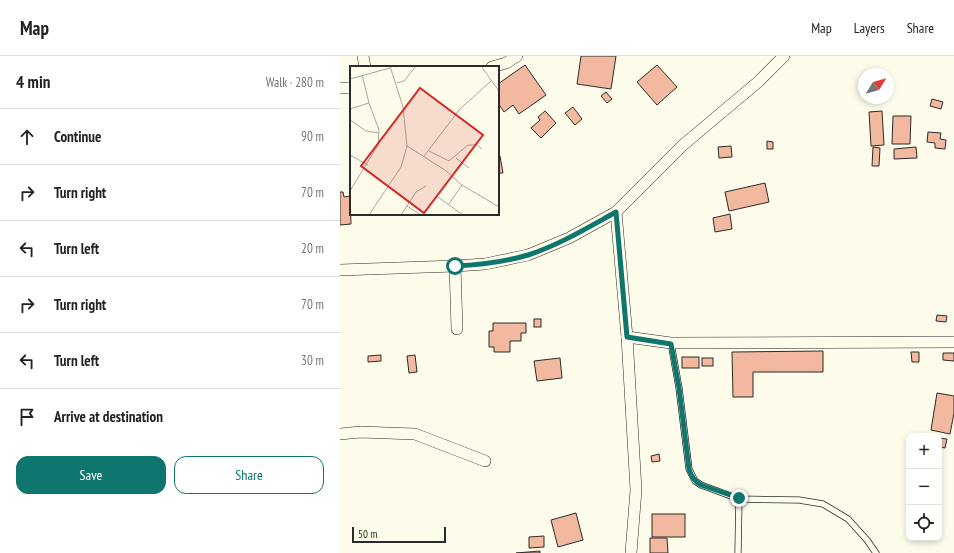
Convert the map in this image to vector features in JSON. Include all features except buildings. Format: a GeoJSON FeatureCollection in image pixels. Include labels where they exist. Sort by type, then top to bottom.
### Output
{"type":"FeatureCollection","features":[{"type":"Feature","properties":{"kind":"street"},"geometry":{"type":"LineString","coordinates":[[363,56],[365,66]]}},
{"type":"Feature","properties":{"kind":"street"},"geometry":{"type":"LineString","coordinates":[[496,66],[506,63],[517,56]]}},
{"type":"Feature","properties":{"kind":"street"},"geometry":{"type":"LineString","coordinates":[[340,270],[485,264],[528,255],[569,238],[616,212],[682,145],[758,82],[784,56]]}},
{"type":"Feature","properties":{"kind":"street"},"geometry":{"type":"LineString","coordinates":[[616,212],[627,337],[636,490],[631,553]]}},
{"type":"Feature","properties":{"kind":"street"},"geometry":{"type":"LineString","coordinates":[[455,266],[456,329]]}},
{"type":"Feature","properties":{"kind":"street"},"geometry":{"type":"LineString","coordinates":[[627,337],[671,344],[954,342]]}},
{"type":"Feature","properties":{"kind":"street"},"geometry":{"type":"LineString","coordinates":[[340,434],[360,432],[415,434],[485,461]]}},
{"type":"Feature","properties":{"kind":"lane"},"geometry":{"type":"LineString","coordinates":[[671,344],[679,388],[689,469],[691,476],[695,481],[701,485],[739,498],[799,500],[823,504],[848,519],[867,540],[876,553]]}},
{"type":"Feature","properties":{"kind":"lane"},"geometry":{"type":"LineString","coordinates":[[738,553],[739,498]]}},
{"type":"Feature","properties":{"kind":"route"},"geometry":{"type":"LineString","coordinates":[[455,266],[485,264],[528,255],[569,238],[616,212],[627,337],[671,344],[679,388],[691,476],[701,485],[739,498]]}}]}
